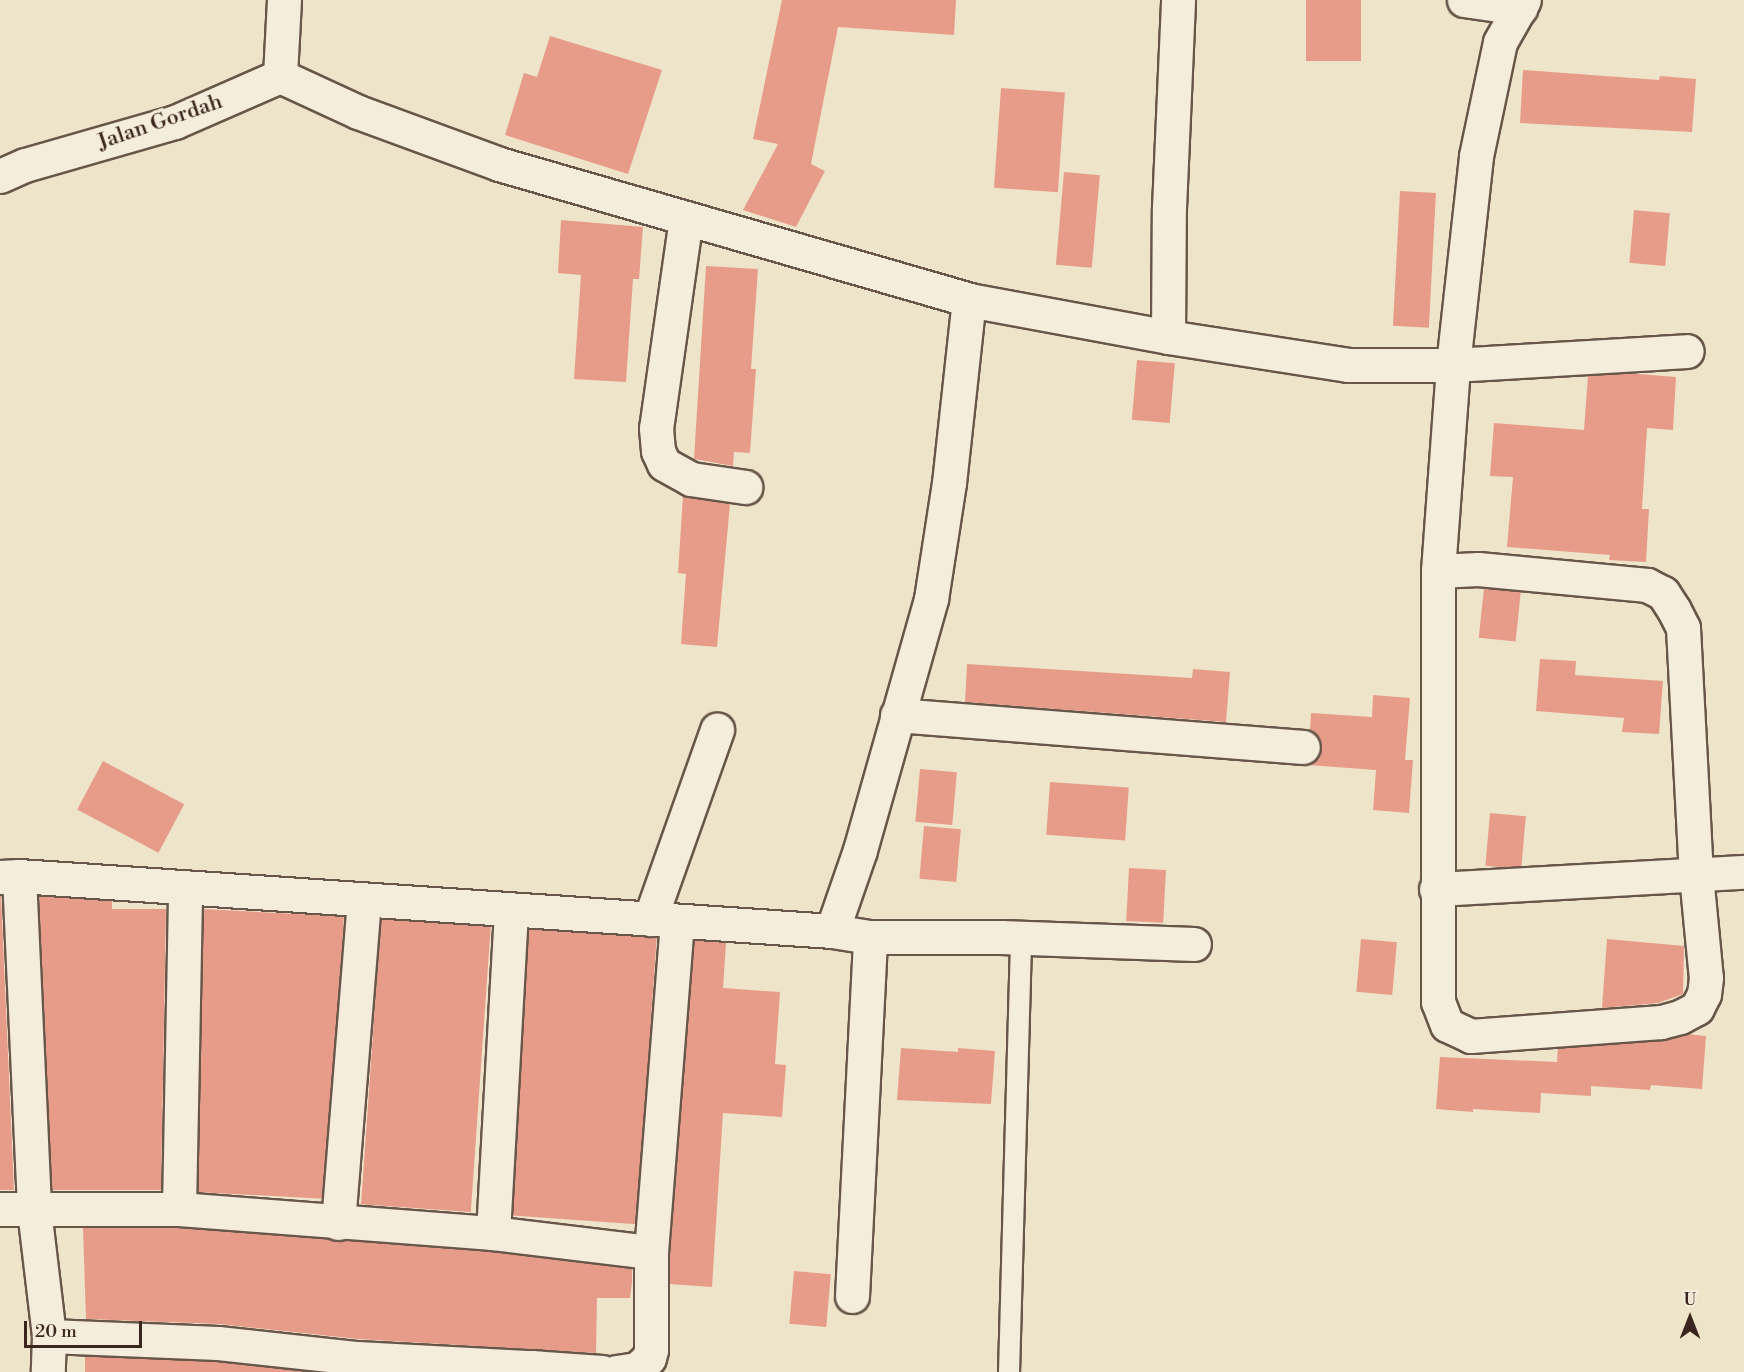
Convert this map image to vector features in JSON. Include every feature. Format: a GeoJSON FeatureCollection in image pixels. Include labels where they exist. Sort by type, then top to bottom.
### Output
{"type":"FeatureCollection","features":[{"type":"Feature","properties":{"kind":"street"},"geometry":{"type":"LineString","coordinates":[[284,0],[280,76],[358,112],[499,164],[969,300],[1168,337],[1348,365],[1453,365],[1687,351]]}},
{"type":"Feature","properties":{"kind":"street"},"geometry":{"type":"LineString","coordinates":[[1168,337],[1169,208],[1178,0]]}},
{"type":"Feature","properties":{"kind":"street"},"geometry":{"type":"LineString","coordinates":[[1438,571],[1478,569],[1647,585],[1664,594],[1683,628],[1696,875],[1706,978],[1704,994],[1697,1008],[1680,1017],[1661,1022],[1471,1036],[1447,1025],[1438,1002],[1436,889],[1438,571],[1453,365],[1476,156],[1500,42],[1522,4],[1464,0]]}},
{"type":"Feature","properties":{"kind":"street","name":"Jalan Gordah"},"geometry":{"type":"LineString","coordinates":[[0,176],[25,165],[175,122],[280,76]]}},
{"type":"Feature","properties":{"kind":"street"},"geometry":{"type":"LineString","coordinates":[[686,218],[656,428],[658,452],[663,464],[691,480],[745,487]]}},
{"type":"Feature","properties":{"kind":"street"},"geometry":{"type":"LineString","coordinates":[[832,931],[860,849],[931,599],[949,483],[969,300]]}},
{"type":"Feature","properties":{"kind":"street"},"geometry":{"type":"LineString","coordinates":[[897,715],[1303,747]]}},
{"type":"Feature","properties":{"kind":"street"},"geometry":{"type":"LineString","coordinates":[[616,1372],[637,1369],[649,1358],[651,1350],[651,1252],[664,920],[717,730]]}},
{"type":"Feature","properties":{"kind":"street"},"geometry":{"type":"LineString","coordinates":[[1436,889],[1744,872]]}},
{"type":"Feature","properties":{"kind":"street"},"geometry":{"type":"LineString","coordinates":[[48,1372],[49,1335],[34,1210],[10,876],[832,931],[870,937],[1021,938],[1194,944]]}},
{"type":"Feature","properties":{"kind":"street"},"geometry":{"type":"LineString","coordinates":[[179,1209],[185,887]]}},
{"type":"Feature","properties":{"kind":"street"},"geometry":{"type":"LineString","coordinates":[[338,1223],[364,900]]}},
{"type":"Feature","properties":{"kind":"street"},"geometry":{"type":"LineString","coordinates":[[493,1233],[511,909]]}},
{"type":"Feature","properties":{"kind":"street"},"geometry":{"type":"LineString","coordinates":[[852,1296],[870,937]]}},
{"type":"Feature","properties":{"kind":"street"},"geometry":{"type":"LineString","coordinates":[[0,1209],[179,1209],[338,1223],[493,1233],[651,1252]]}},
{"type":"Feature","properties":{"kind":"street"},"geometry":{"type":"LineString","coordinates":[[49,1335],[219,1343],[357,1358],[531,1370],[602,1372]]}},
{"type":"Feature","properties":{"kind":"lane"},"geometry":{"type":"LineString","coordinates":[[1009,1372],[1021,938]]}},
{"type":"Feature","properties":{"kind":"building"},"geometry":{"type":"Polygon","coordinates":[[[782,0],[956,0],[954,35],[838,27],[811,164],[825,171],[796,227],[743,210],[778,144],[753,139],[782,0]]]}},
{"type":"Feature","properties":{"kind":"building"},"geometry":{"type":"Polygon","coordinates":[[[1306,0],[1361,0],[1361,61],[1306,61],[1306,0]]]}},
{"type":"Feature","properties":{"kind":"building"},"geometry":{"type":"Polygon","coordinates":[[[550,36],[662,70],[628,174],[505,135],[524,73],[537,77],[550,36]]]}},
{"type":"Feature","properties":{"kind":"building"},"geometry":{"type":"Polygon","coordinates":[[[1523,70],[1659,80],[1660,76],[1696,79],[1692,132],[1520,123],[1523,70]]]}},
{"type":"Feature","properties":{"kind":"building"},"geometry":{"type":"Polygon","coordinates":[[[1001,88],[1065,92],[1058,192],[994,188],[1001,88]]]}},
{"type":"Feature","properties":{"kind":"building"},"geometry":{"type":"Polygon","coordinates":[[[1064,172],[1100,175],[1092,268],[1056,265],[1064,172]]]}},
{"type":"Feature","properties":{"kind":"building"},"geometry":{"type":"Polygon","coordinates":[[[1400,191],[1436,193],[1429,328],[1393,326],[1400,191]]]}},
{"type":"Feature","properties":{"kind":"building"},"geometry":{"type":"Polygon","coordinates":[[[1634,210],[1670,213],[1665,266],[1629,263],[1634,210]]]}},
{"type":"Feature","properties":{"kind":"building"},"geometry":{"type":"Polygon","coordinates":[[[561,220],[643,227],[639,279],[633,279],[626,382],[574,379],[581,275],[558,273],[561,220]]]}},
{"type":"Feature","properties":{"kind":"building"},"geometry":{"type":"Polygon","coordinates":[[[706,266],[758,269],[751,369],[756,369],[750,453],[734,452],[733,466],[694,459],[706,266]]]}},
{"type":"Feature","properties":{"kind":"building"},"geometry":{"type":"Polygon","coordinates":[[[1137,360],[1175,363],[1170,423],[1132,420],[1137,360]]]}},
{"type":"Feature","properties":{"kind":"building"},"geometry":{"type":"Polygon","coordinates":[[[1626,373],[1676,377],[1673,430],[1647,428],[1642,509],[1649,509],[1646,562],[1609,560],[1610,555],[1507,547],[1513,477],[1490,476],[1494,423],[1584,430],[1588,376],[1626,373]]]}},
{"type":"Feature","properties":{"kind":"building"},"geometry":{"type":"Polygon","coordinates":[[[683,496],[730,504],[717,647],[681,644],[686,574],[678,573],[683,496]]]}},
{"type":"Feature","properties":{"kind":"building"},"geometry":{"type":"Polygon","coordinates":[[[1484,588],[1521,592],[1516,642],[1479,638],[1484,588]]]}},
{"type":"Feature","properties":{"kind":"building"},"geometry":{"type":"Polygon","coordinates":[[[1540,659],[1576,661],[1575,675],[1663,681],[1659,734],[1622,732],[1624,718],[1536,711],[1540,659]]]}},
{"type":"Feature","properties":{"kind":"building"},"geometry":{"type":"Polygon","coordinates":[[[967,664],[1192,678],[1193,669],[1230,672],[1226,722],[965,702],[967,664]]]}},
{"type":"Feature","properties":{"kind":"building"},"geometry":{"type":"Polygon","coordinates":[[[1373,695],[1410,698],[1405,760],[1413,760],[1409,813],[1373,810],[1376,770],[1308,765],[1318,758],[1322,748],[1320,738],[1310,730],[1311,713],[1372,717],[1373,695]]]}},
{"type":"Feature","properties":{"kind":"building"},"geometry":{"type":"Polygon","coordinates":[[[103,761],[184,804],[158,853],[77,810],[103,761]]]}},
{"type":"Feature","properties":{"kind":"building"},"geometry":{"type":"Polygon","coordinates":[[[920,769],[957,772],[952,825],[915,822],[920,769]]]}},
{"type":"Feature","properties":{"kind":"building"},"geometry":{"type":"Polygon","coordinates":[[[1050,782],[1129,788],[1125,840],[1046,835],[1050,782]]]}},
{"type":"Feature","properties":{"kind":"building"},"geometry":{"type":"Polygon","coordinates":[[[1490,813],[1526,816],[1521,869],[1485,866],[1490,813]]]}},
{"type":"Feature","properties":{"kind":"building"},"geometry":{"type":"Polygon","coordinates":[[[924,826],[961,829],[956,882],[919,879],[924,826]]]}},
{"type":"Feature","properties":{"kind":"building"},"geometry":{"type":"Polygon","coordinates":[[[1129,868],[1166,870],[1163,923],[1126,921],[1129,868]]]}},
{"type":"Feature","properties":{"kind":"building"},"geometry":{"type":"Polygon","coordinates":[[[1,896],[14,1190],[0,1190],[1,896]]]}},
{"type":"Feature","properties":{"kind":"building"},"geometry":{"type":"Polygon","coordinates":[[[39,896],[112,901],[112,909],[166,909],[161,1190],[52,1190],[39,896]]]}},
{"type":"Feature","properties":{"kind":"building"},"geometry":{"type":"Polygon","coordinates":[[[203,909],[344,916],[329,1199],[188,1192],[203,909]]]}},
{"type":"Feature","properties":{"kind":"building"},"geometry":{"type":"Polygon","coordinates":[[[381,919],[491,927],[471,1212],[361,1204],[381,919]]]}},
{"type":"Feature","properties":{"kind":"building"},"geometry":{"type":"Polygon","coordinates":[[[529,929],[657,938],[637,1224],[509,1215],[529,929]]]}},
{"type":"Feature","properties":{"kind":"building"},"geometry":{"type":"Polygon","coordinates":[[[1361,939],[1397,942],[1392,995],[1356,992],[1361,939]]]}},
{"type":"Feature","properties":{"kind":"building"},"geometry":{"type":"Polygon","coordinates":[[[1607,939],[1684,946],[1683,994],[1658,1003],[1602,1008],[1607,939]]]}},
{"type":"Feature","properties":{"kind":"building"},"geometry":{"type":"Polygon","coordinates":[[[694,940],[726,943],[723,988],[780,992],[775,1064],[786,1065],[782,1117],[723,1113],[712,1287],[670,1284],[670,1253],[694,940]]]}},
{"type":"Feature","properties":{"kind":"building"},"geometry":{"type":"Polygon","coordinates":[[[1687,1034],[1706,1036],[1702,1089],[1651,1085],[1650,1090],[1591,1086],[1591,1096],[1541,1093],[1540,1113],[1436,1109],[1440,1057],[1557,1062],[1558,1048],[1662,1041],[1687,1034]]]}},
{"type":"Feature","properties":{"kind":"building"},"geometry":{"type":"Polygon","coordinates":[[[901,1048],[958,1052],[958,1048],[995,1051],[991,1104],[897,1100],[901,1048]]]}},
{"type":"Feature","properties":{"kind":"building"},"geometry":{"type":"Polygon","coordinates":[[[83,1228],[178,1228],[491,1252],[632,1269],[632,1282],[630,1298],[597,1298],[596,1353],[358,1339],[219,1324],[86,1319],[83,1228]]]}},
{"type":"Feature","properties":{"kind":"building"},"geometry":{"type":"Polygon","coordinates":[[[794,1271],[831,1274],[826,1327],[789,1324],[794,1271]]]}},
{"type":"Feature","properties":{"kind":"building"},"geometry":{"type":"Polygon","coordinates":[[[85,1356],[217,1362],[312,1372],[85,1372],[85,1356]]]}}]}
